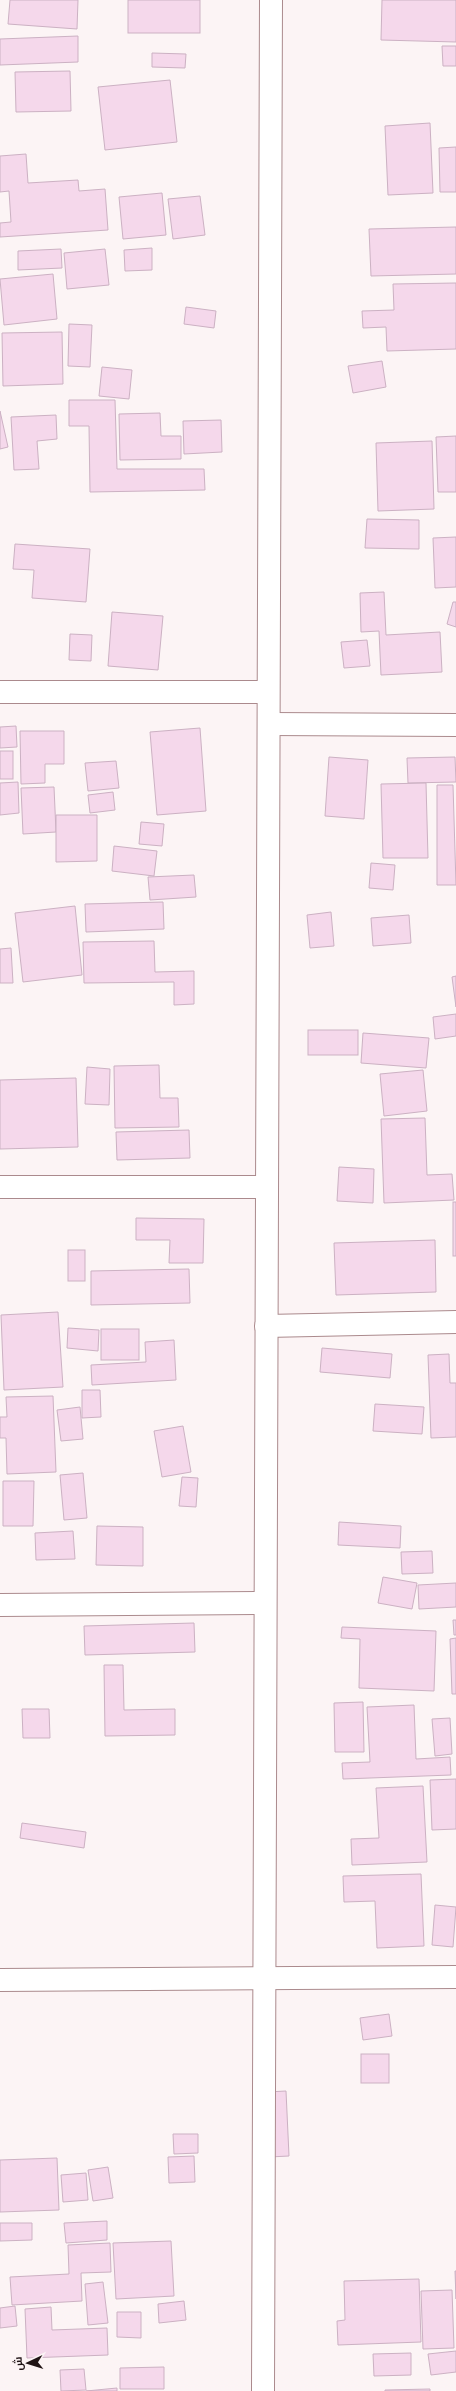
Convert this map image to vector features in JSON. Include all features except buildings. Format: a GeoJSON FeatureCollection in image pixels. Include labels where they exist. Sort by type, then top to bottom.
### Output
{"type":"FeatureCollection","features":[{"type":"Feature","properties":{"kind":"street"},"geometry":{"type":"LineString","coordinates":[[263,2391],[271,0]]}},
{"type":"Feature","properties":{"kind":"street"},"geometry":{"type":"LineString","coordinates":[[0,692],[268,692]]}},
{"type":"Feature","properties":{"kind":"street"},"geometry":{"type":"LineString","coordinates":[[269,724],[456,724]]}},
{"type":"Feature","properties":{"kind":"street"},"geometry":{"type":"LineString","coordinates":[[0,1187],[267,1187]]}},
{"type":"Feature","properties":{"kind":"street"},"geometry":{"type":"LineString","coordinates":[[266,1326],[456,1322]]}},
{"type":"Feature","properties":{"kind":"street"},"geometry":{"type":"LineString","coordinates":[[0,1605],[265,1603]]}},
{"type":"Feature","properties":{"kind":"street"},"geometry":{"type":"LineString","coordinates":[[0,1980],[456,1977]]}}]}
